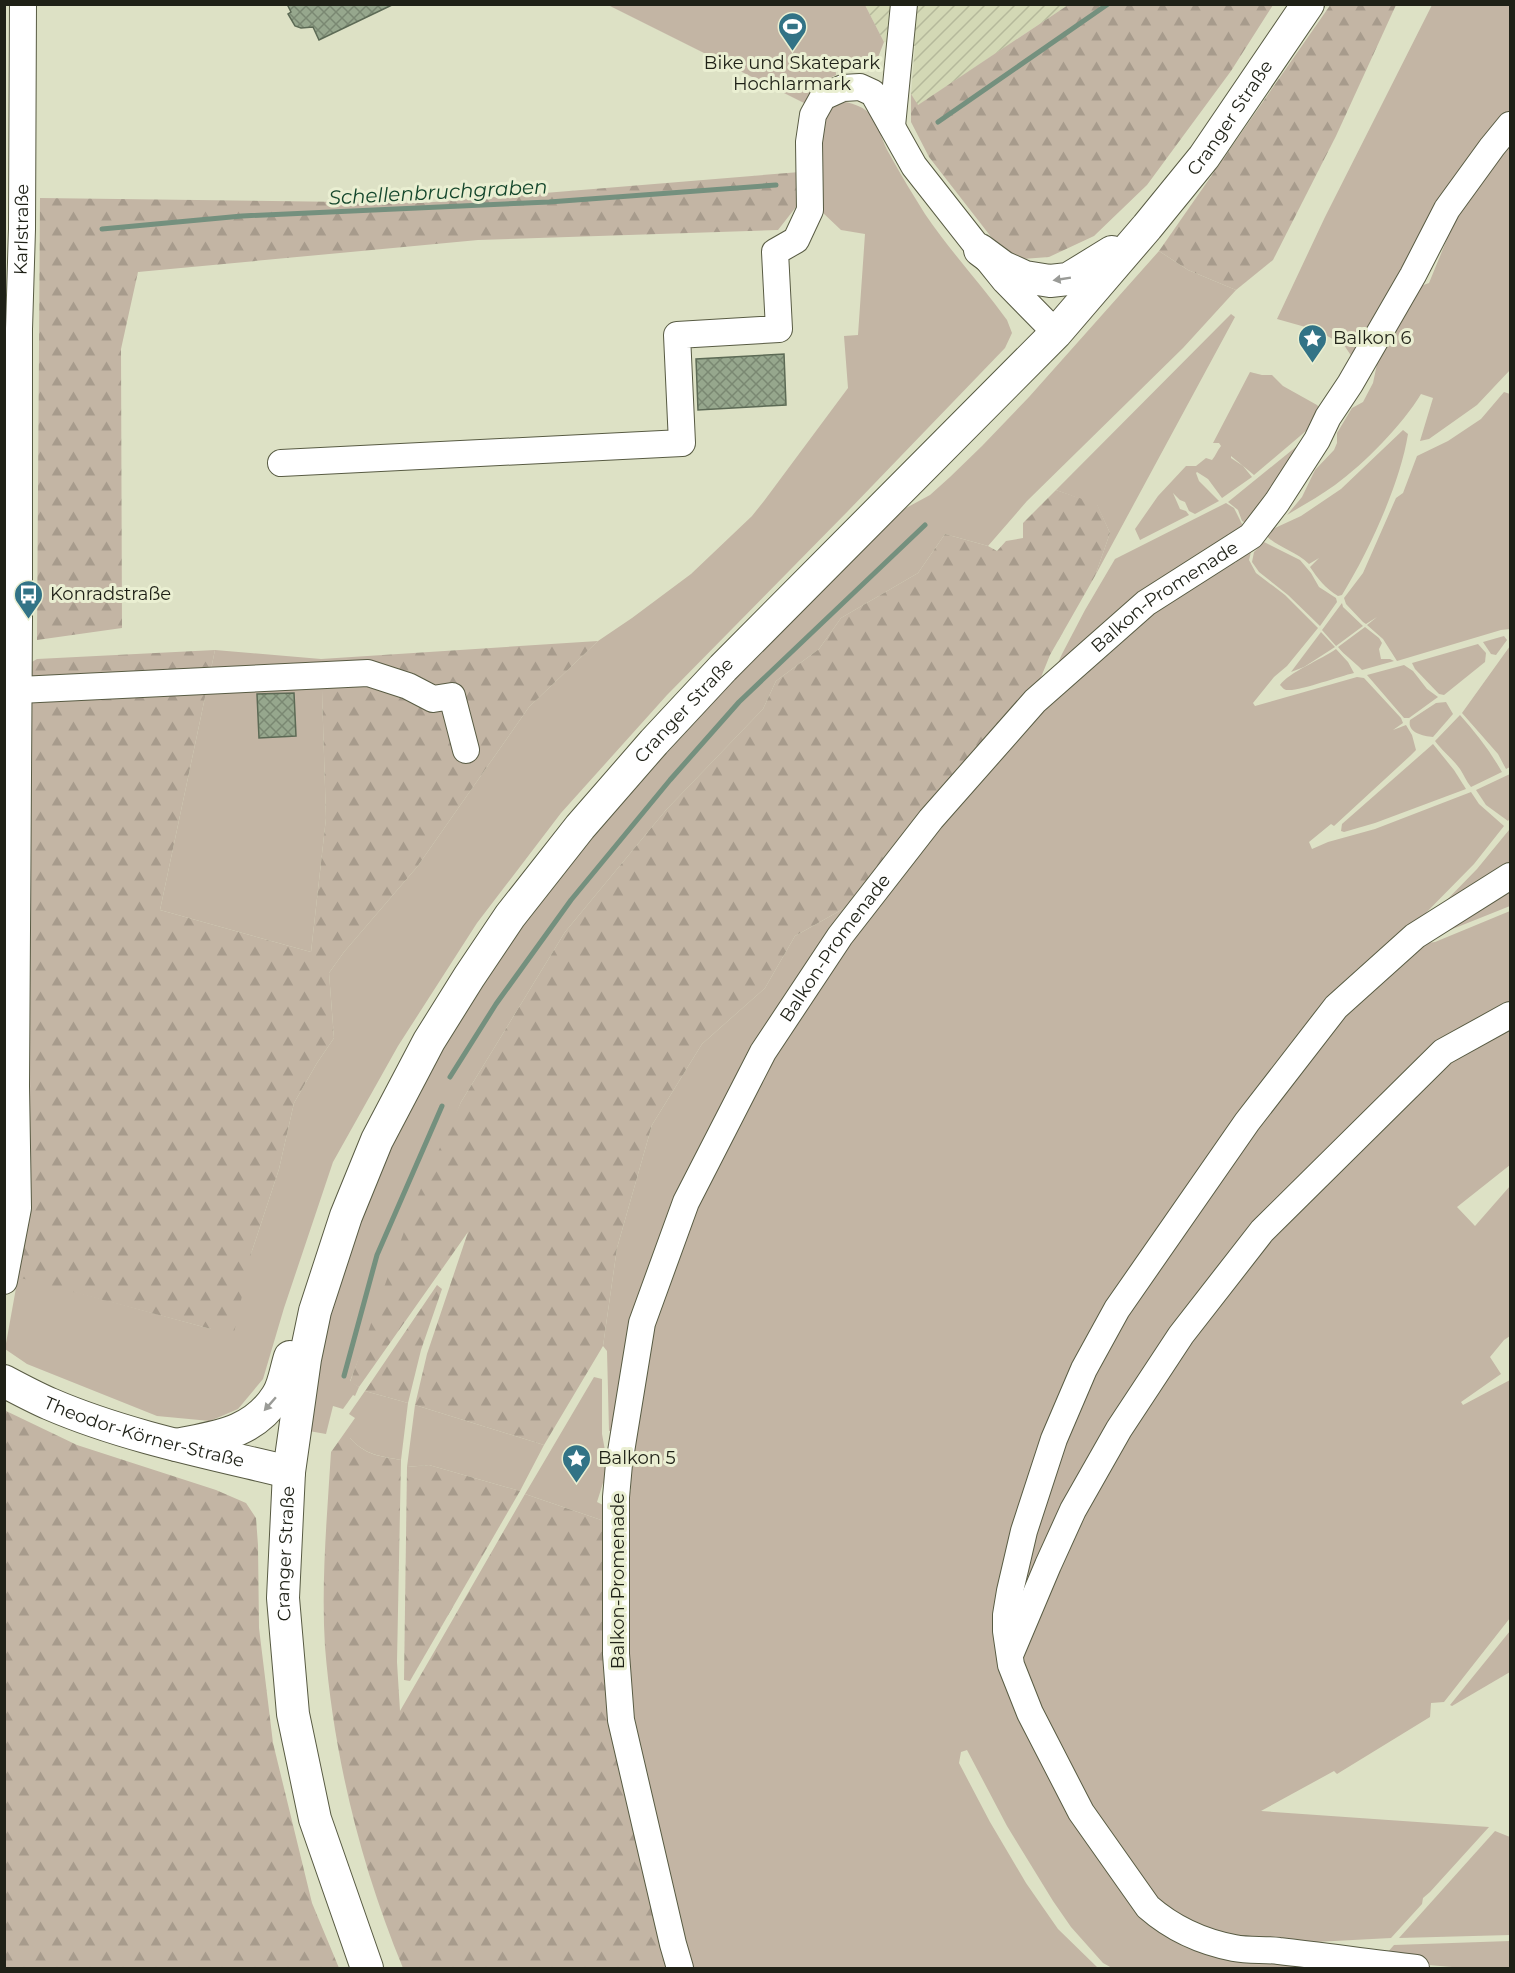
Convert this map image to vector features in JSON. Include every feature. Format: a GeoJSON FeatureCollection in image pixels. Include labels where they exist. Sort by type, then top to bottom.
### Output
{"type":"FeatureCollection","features":[{"type":"Feature","properties":{"kind":"main road","name":"Cranger Straße"},"geometry":{"type":"LineString","coordinates":[[367,1968],[315,1819],[293,1714],[283,1598],[289,1472],[305,1359],[315,1311],[346,1216],[377,1140],[429,1041],[469,977],[510,916],[580,827],[654,742],[723,668],[1056,333],[1204,157],[1308,4]]}},
{"type":"Feature","properties":{"kind":"main road","name":"Cranger Straße"},"geometry":{"type":"LineString","coordinates":[[980,250],[1003,267],[1025,277],[1050,281],[1068,279],[1092,266],[1147,227]]}},
{"type":"Feature","properties":{"kind":"main road","name":"Cranger Straße"},"geometry":{"type":"LineString","coordinates":[[176,1445],[232,1434],[261,1415],[278,1396],[320,1253],[351,1169],[377,1140]]}},
{"type":"Feature","properties":{"kind":"main road","name":"Theodor-Körner-Straße"},"geometry":{"type":"LineString","coordinates":[[4,1381],[50,1404],[99,1422],[176,1445],[289,1472]]}},
{"type":"Feature","properties":{"kind":"street","name":"Karlstraße"},"geometry":{"type":"LineString","coordinates":[[4,1281],[18,1208],[16,1075],[19,690],[12,562],[12,329],[14,204],[23,4]]}},
{"type":"Feature","properties":{"kind":"street"},"geometry":{"type":"LineString","coordinates":[[892,126],[904,4]]}},
{"type":"Feature","properties":{"kind":"street","name":"Cranger Straße"},"geometry":{"type":"LineString","coordinates":[[281,463],[682,443],[677,335],[779,329],[776,252],[796,240],[810,210],[809,142],[813,116],[823,98],[843,88],[860,87],[873,93],[914,166],[1018,295],[1056,333]]}},
{"type":"Feature","properties":{"kind":"street","name":"Balkon-Promenade"},"geometry":{"type":"LineString","coordinates":[[680,1968],[621,1720],[616,1654],[616,1497],[619,1464],[642,1323],[686,1203],[763,1052],[840,936],[931,819],[1035,701],[1146,603],[1251,536],[1277,502],[1350,384],[1413,275],[1447,209],[1510,125]]}},
{"type":"Feature","properties":{"kind":"street"},"geometry":{"type":"LineString","coordinates":[[19,690],[368,673],[408,686],[432,699],[452,696],[466,750]]}},
{"type":"Feature","properties":{"kind":"street"},"geometry":{"type":"LineString","coordinates":[[1416,1968],[1235,1948],[1192,1934],[1161,1919],[1141,1898],[1082,1812],[1030,1713],[1011,1665],[1006,1615],[1024,1531],[1054,1439],[1084,1369],[1117,1309],[1247,1122],[1336,1006],[1415,936],[1510,876]]}},
{"type":"Feature","properties":{"kind":"street"},"geometry":{"type":"LineString","coordinates":[[1010,1656],[1073,1510],[1119,1429],[1181,1335],[1210,1297],[1262,1231],[1443,1052],[1510,1015]]}},
{"type":"Feature","properties":{"kind":"shaded area"},"geometry":{"type":"Polygon","coordinates":[[[865,5],[1068,5],[917,106],[911,94],[915,46],[884,42],[865,5]]]}},
{"type":"Feature","properties":{"kind":"green space"},"geometry":{"type":"Polygon","coordinates":[[[1331,4],[1396,5],[1336,136],[1273,260],[1236,290],[1188,270],[1159,251],[1331,4]]]}},
{"type":"Feature","properties":{"kind":"green space","name":"Bike und Skatepark Hochlarmark"},"geometry":{"type":"Polygon","coordinates":[[[608,5],[865,5],[884,42],[875,65],[835,63],[836,75],[819,83],[804,103],[608,5]]]}},
{"type":"Feature","properties":{"kind":"green space"},"geometry":{"type":"Polygon","coordinates":[[[1068,5],[1273,5],[1231,71],[1147,185],[1094,236],[1049,257],[1009,260],[929,157],[911,122],[911,94],[918,105],[1068,5]]]}},
{"type":"Feature","properties":{"kind":"green space"},"geometry":{"type":"Polygon","coordinates":[[[1432,5],[1510,5],[1510,118],[1356,363],[1344,345],[1316,330],[1277,319],[1325,217],[1432,5]]]}},
{"type":"Feature","properties":{"kind":"green space"},"geometry":{"type":"Polygon","coordinates":[[[846,102],[872,115],[890,155],[925,214],[1007,320],[1012,333],[1005,348],[667,695],[561,813],[477,923],[398,1046],[333,1162],[284,1308],[263,1379],[238,1409],[210,1421],[157,1416],[27,1364],[5,1349],[16,1288],[21,1277],[211,1329],[251,1254],[279,1169],[294,1103],[334,1038],[329,973],[344,952],[417,867],[529,707],[598,641],[691,574],[752,516],[848,388],[844,336],[858,335],[865,234],[841,230],[821,211],[815,140],[828,108],[846,102]]]}},
{"type":"Feature","properties":{"kind":"green space"},"geometry":{"type":"Polygon","coordinates":[[[1510,133],[1510,370],[1477,405],[1429,439],[1420,441],[1433,398],[1421,394],[1394,430],[1358,466],[1329,489],[1287,515],[1302,497],[1315,470],[1334,450],[1337,433],[1352,408],[1363,402],[1373,383],[1377,364],[1418,287],[1429,283],[1447,239],[1447,228],[1510,133]]]}},
{"type":"Feature","properties":{"kind":"green space"},"geometry":{"type":"Polygon","coordinates":[[[800,172],[796,207],[778,230],[478,240],[138,272],[121,349],[122,628],[37,640],[40,198],[421,203],[800,172]]]}},
{"type":"Feature","properties":{"kind":"green space"},"geometry":{"type":"Polygon","coordinates":[[[1159,251],[1188,270],[1236,290],[1183,348],[1027,501],[988,546],[945,534],[918,573],[841,618],[819,649],[776,681],[763,709],[666,810],[565,932],[461,1102],[350,1381],[359,1387],[355,1396],[353,1395],[343,1409],[333,1406],[326,1434],[309,1431],[329,1319],[352,1238],[410,1100],[508,938],[631,784],[837,570],[906,508],[930,495],[982,446],[1029,397],[1159,251]]]}},
{"type":"Feature","properties":{"kind":"green space"},"geometry":{"type":"Polygon","coordinates":[[[1231,314],[1235,317],[1095,576],[1110,533],[1097,505],[1056,490],[1231,314]]]}},
{"type":"Feature","properties":{"kind":"green space"},"geometry":{"type":"Polygon","coordinates":[[[1250,372],[1272,375],[1283,386],[1317,405],[1326,414],[1254,475],[1231,456],[1252,477],[1222,498],[1208,479],[1197,472],[1199,481],[1219,501],[1195,514],[1189,511],[1185,502],[1173,493],[1180,509],[1189,515],[1140,540],[1135,529],[1158,496],[1186,466],[1196,466],[1206,458],[1212,460],[1215,456],[1221,446],[1219,443],[1213,443],[1250,372]]]}},
{"type":"Feature","properties":{"kind":"green space"},"geometry":{"type":"Polygon","coordinates":[[[1504,392],[1510,394],[1510,629],[1397,661],[1383,639],[1367,625],[1377,617],[1366,624],[1346,604],[1344,598],[1363,573],[1396,498],[1403,493],[1417,456],[1448,441],[1481,419],[1504,392]]]}},
{"type":"Feature","properties":{"kind":"green space"},"geometry":{"type":"Polygon","coordinates":[[[1403,430],[1408,434],[1391,495],[1363,558],[1342,595],[1338,596],[1322,583],[1310,567],[1319,558],[1309,564],[1268,538],[1264,533],[1301,516],[1341,489],[1403,430]]]}},
{"type":"Feature","properties":{"kind":"green space"},"geometry":{"type":"Polygon","coordinates":[[[1302,442],[1304,444],[1246,523],[1242,521],[1238,510],[1228,502],[1302,442]]]}},
{"type":"Feature","properties":{"kind":"green space"},"geometry":{"type":"Polygon","coordinates":[[[1056,490],[1097,504],[1110,533],[1095,576],[1050,655],[1033,697],[859,900],[795,936],[765,988],[702,1044],[652,1125],[617,1248],[603,1346],[544,1445],[415,1405],[427,1354],[468,1232],[359,1387],[350,1382],[414,1204],[461,1102],[565,932],[666,810],[763,709],[776,681],[819,649],[841,618],[918,573],[945,534],[988,546],[997,551],[1006,541],[1023,538],[1023,523],[1056,490]]]}},
{"type":"Feature","properties":{"kind":"green space"},"geometry":{"type":"Polygon","coordinates":[[[1226,503],[1234,508],[1242,524],[1248,527],[1059,666],[1062,654],[1085,610],[1115,559],[1226,503]]]}},
{"type":"Feature","properties":{"kind":"green space"},"geometry":{"type":"Polygon","coordinates":[[[1264,542],[1300,560],[1319,587],[1336,598],[1337,602],[1320,626],[1288,595],[1259,572],[1252,562],[1254,552],[1264,542]]]}},
{"type":"Feature","properties":{"kind":"green space"},"geometry":{"type":"Polygon","coordinates":[[[1251,552],[1249,560],[1256,573],[1285,595],[1318,628],[1253,703],[1255,706],[1357,677],[1364,678],[1401,718],[1403,723],[1393,730],[1406,725],[1412,735],[1416,750],[1334,826],[1331,824],[1309,842],[1312,849],[1328,842],[1375,829],[1471,792],[1479,804],[1504,826],[1474,864],[1414,925],[1153,1248],[1024,1519],[1008,1677],[1156,1916],[1303,1968],[1112,1968],[1103,1963],[1071,1927],[1053,1901],[1007,1826],[967,1750],[961,1752],[959,1763],[1026,1883],[1058,1929],[1098,1968],[692,1968],[627,1717],[624,1511],[631,1489],[623,1486],[645,1341],[680,1240],[770,1054],[912,853],[1111,636],[1229,557],[1235,563],[1251,552]]]}},
{"type":"Feature","properties":{"kind":"green space"},"geometry":{"type":"Polygon","coordinates":[[[1342,603],[1343,607],[1363,626],[1336,646],[1322,630],[1342,603]]]}},
{"type":"Feature","properties":{"kind":"green space"},"geometry":{"type":"Polygon","coordinates":[[[1365,627],[1382,643],[1379,649],[1381,659],[1394,661],[1362,670],[1338,647],[1365,627]]]}},
{"type":"Feature","properties":{"kind":"green space"},"geometry":{"type":"Polygon","coordinates":[[[1321,632],[1335,647],[1304,667],[1291,672],[1321,632]]]}},
{"type":"Feature","properties":{"kind":"green space"},"geometry":{"type":"Polygon","coordinates":[[[1504,636],[1507,640],[1496,655],[1491,654],[1483,642],[1504,636]]]}},
{"type":"Feature","properties":{"kind":"green space"},"geometry":{"type":"Polygon","coordinates":[[[598,641],[529,707],[417,867],[344,952],[329,973],[334,1038],[294,1103],[279,1169],[251,1254],[234,1333],[211,1329],[21,1278],[16,1288],[5,1284],[4,678],[37,659],[215,650],[160,910],[311,952],[326,818],[321,659],[598,641]]]}},
{"type":"Feature","properties":{"kind":"green space"},"geometry":{"type":"Polygon","coordinates":[[[1478,644],[1486,653],[1485,662],[1444,695],[1439,694],[1412,663],[1478,644]]]}},
{"type":"Feature","properties":{"kind":"green space"},"geometry":{"type":"Polygon","coordinates":[[[1510,646],[1510,767],[1506,769],[1498,754],[1462,713],[1510,646]]]}},
{"type":"Feature","properties":{"kind":"green space"},"geometry":{"type":"Polygon","coordinates":[[[1336,649],[1354,673],[1294,690],[1285,690],[1280,685],[1290,676],[1336,649]]]}},
{"type":"Feature","properties":{"kind":"green space"},"geometry":{"type":"Polygon","coordinates":[[[215,650],[321,659],[326,818],[311,952],[160,910],[215,650]]]}},
{"type":"Feature","properties":{"kind":"green space"},"geometry":{"type":"Polygon","coordinates":[[[1404,665],[1438,697],[1409,718],[1404,718],[1367,675],[1404,665]]]}},
{"type":"Feature","properties":{"kind":"green space"},"geometry":{"type":"Polygon","coordinates":[[[1446,702],[1453,714],[1433,737],[1413,731],[1410,720],[1436,703],[1446,702]]]}},
{"type":"Feature","properties":{"kind":"green space"},"geometry":{"type":"Polygon","coordinates":[[[1460,715],[1502,772],[1471,787],[1457,765],[1435,741],[1460,715]]]}},
{"type":"Feature","properties":{"kind":"green space"},"geometry":{"type":"Polygon","coordinates":[[[1433,744],[1466,789],[1375,823],[1341,831],[1342,824],[1433,744]]]}},
{"type":"Feature","properties":{"kind":"green space"},"geometry":{"type":"Polygon","coordinates":[[[1510,774],[1510,818],[1508,821],[1486,805],[1476,790],[1510,774]]]}},
{"type":"Feature","properties":{"kind":"green space"},"geometry":{"type":"Polygon","coordinates":[[[1509,830],[1510,870],[1437,910],[1477,869],[1509,830]]]}},
{"type":"Feature","properties":{"kind":"green space"},"geometry":{"type":"Polygon","coordinates":[[[1510,880],[1510,906],[1430,938],[1510,880]]]}},
{"type":"Feature","properties":{"kind":"green space"},"geometry":{"type":"Polygon","coordinates":[[[859,900],[708,1147],[617,1430],[609,1431],[607,1351],[603,1346],[617,1248],[652,1125],[702,1044],[765,988],[795,936],[859,900]]]}},
{"type":"Feature","properties":{"kind":"green space"},"geometry":{"type":"Polygon","coordinates":[[[1510,911],[1510,1009],[1492,1019],[1178,1333],[1022,1615],[1013,1607],[1050,1470],[1121,1312],[1344,1009],[1413,945],[1435,942],[1510,911]]]}},
{"type":"Feature","properties":{"kind":"green space"},"geometry":{"type":"Polygon","coordinates":[[[1510,1021],[1510,1165],[1457,1207],[1475,1226],[1510,1186],[1510,1336],[1490,1357],[1501,1374],[1461,1402],[1463,1405],[1510,1380],[1510,1618],[1444,1702],[1431,1703],[1430,1717],[1337,1774],[1334,1771],[1261,1811],[1489,1827],[1423,1898],[1422,1904],[1391,1938],[1296,1943],[1281,1948],[1202,1931],[1147,1897],[1066,1770],[1069,1761],[1048,1719],[1037,1718],[1018,1651],[1112,1455],[1265,1238],[1450,1058],[1510,1021]]]}},
{"type":"Feature","properties":{"kind":"green space"},"geometry":{"type":"Polygon","coordinates":[[[437,1285],[442,1289],[421,1350],[408,1403],[365,1391],[437,1285]]]}},
{"type":"Feature","properties":{"kind":"green space"},"geometry":{"type":"Polygon","coordinates":[[[594,1377],[602,1379],[602,1434],[608,1467],[608,1484],[603,1483],[597,1502],[605,1506],[610,1523],[525,1494],[594,1377]]]}},
{"type":"Feature","properties":{"kind":"green space"},"geometry":{"type":"Polygon","coordinates":[[[365,1391],[408,1403],[401,1460],[373,1454],[361,1448],[350,1438],[341,1438],[355,1418],[349,1414],[365,1391]]]}},
{"type":"Feature","properties":{"kind":"green space"},"geometry":{"type":"Polygon","coordinates":[[[415,1405],[544,1445],[520,1491],[429,1465],[407,1467],[415,1405]]]}},
{"type":"Feature","properties":{"kind":"green space"},"geometry":{"type":"Polygon","coordinates":[[[4,1410],[77,1445],[216,1490],[246,1503],[256,1518],[259,1628],[273,1743],[312,1903],[339,1968],[5,1968],[4,1410]]]}},
{"type":"Feature","properties":{"kind":"green space"},"geometry":{"type":"Polygon","coordinates":[[[341,1438],[350,1438],[361,1448],[373,1454],[401,1460],[397,1662],[400,1711],[525,1494],[610,1523],[609,1633],[674,1968],[403,1968],[362,1851],[343,1770],[329,1688],[324,1623],[325,1550],[331,1452],[341,1438]]]}},
{"type":"Feature","properties":{"kind":"green space"},"geometry":{"type":"Polygon","coordinates":[[[429,1465],[520,1491],[410,1681],[404,1680],[407,1467],[429,1465]]]}},
{"type":"Feature","properties":{"kind":"green space"},"geometry":{"type":"Polygon","coordinates":[[[1510,1631],[1510,1672],[1452,1706],[1450,1705],[1510,1631]]]}},
{"type":"Feature","properties":{"kind":"green space"},"geometry":{"type":"Polygon","coordinates":[[[1495,1831],[1510,1837],[1510,1935],[1399,1938],[1495,1831]]]}},
{"type":"Feature","properties":{"kind":"green space"},"geometry":{"type":"Polygon","coordinates":[[[1510,1941],[1510,1968],[1464,1968],[1380,1961],[1394,1945],[1510,1941]]]}},
{"type":"Feature","properties":{"kind":"building"},"geometry":{"type":"Polygon","coordinates":[[[287,4],[394,4],[319,40],[313,27],[295,26],[288,14],[291,12],[287,4]]]}},
{"type":"Feature","properties":{"kind":"building"},"geometry":{"type":"Polygon","coordinates":[[[784,354],[786,405],[698,410],[696,359],[784,354]]]}},
{"type":"Feature","properties":{"kind":"building"},"geometry":{"type":"Polygon","coordinates":[[[294,693],[296,736],[259,738],[257,694],[294,693]]]}},
{"type":"Feature","properties":{"kind":"waterway","name":"Schellenbruchgraben"},"geometry":{"type":"LineString","coordinates":[[938,122],[1108,4]]}},
{"type":"Feature","properties":{"kind":"waterway","name":"Schellenbruchgraben"},"geometry":{"type":"LineString","coordinates":[[102,229],[242,216],[549,202],[776,185]]}},
{"type":"Feature","properties":{"kind":"waterway"},"geometry":{"type":"LineString","coordinates":[[450,1077],[496,1004],[571,900],[670,780],[739,702],[925,525]]}},
{"type":"Feature","properties":{"kind":"waterway"},"geometry":{"type":"LineString","coordinates":[[344,1376],[377,1255],[442,1106]]}},
{"type":"Feature","properties":{"kind":"place","name":"Bike und Skatepark Hochlarmark"},"geometry":{"type":"Point","coordinates":[792,52]}},
{"type":"Feature","properties":{"kind":"place","name":"Balkon 6"},"geometry":{"type":"Point","coordinates":[1312,364]}},
{"type":"Feature","properties":{"kind":"place","name":"Konradstraße"},"geometry":{"type":"Point","coordinates":[29,620]}},
{"type":"Feature","properties":{"kind":"place","name":"Balkon 5"},"geometry":{"type":"Point","coordinates":[577,1484]}}]}
